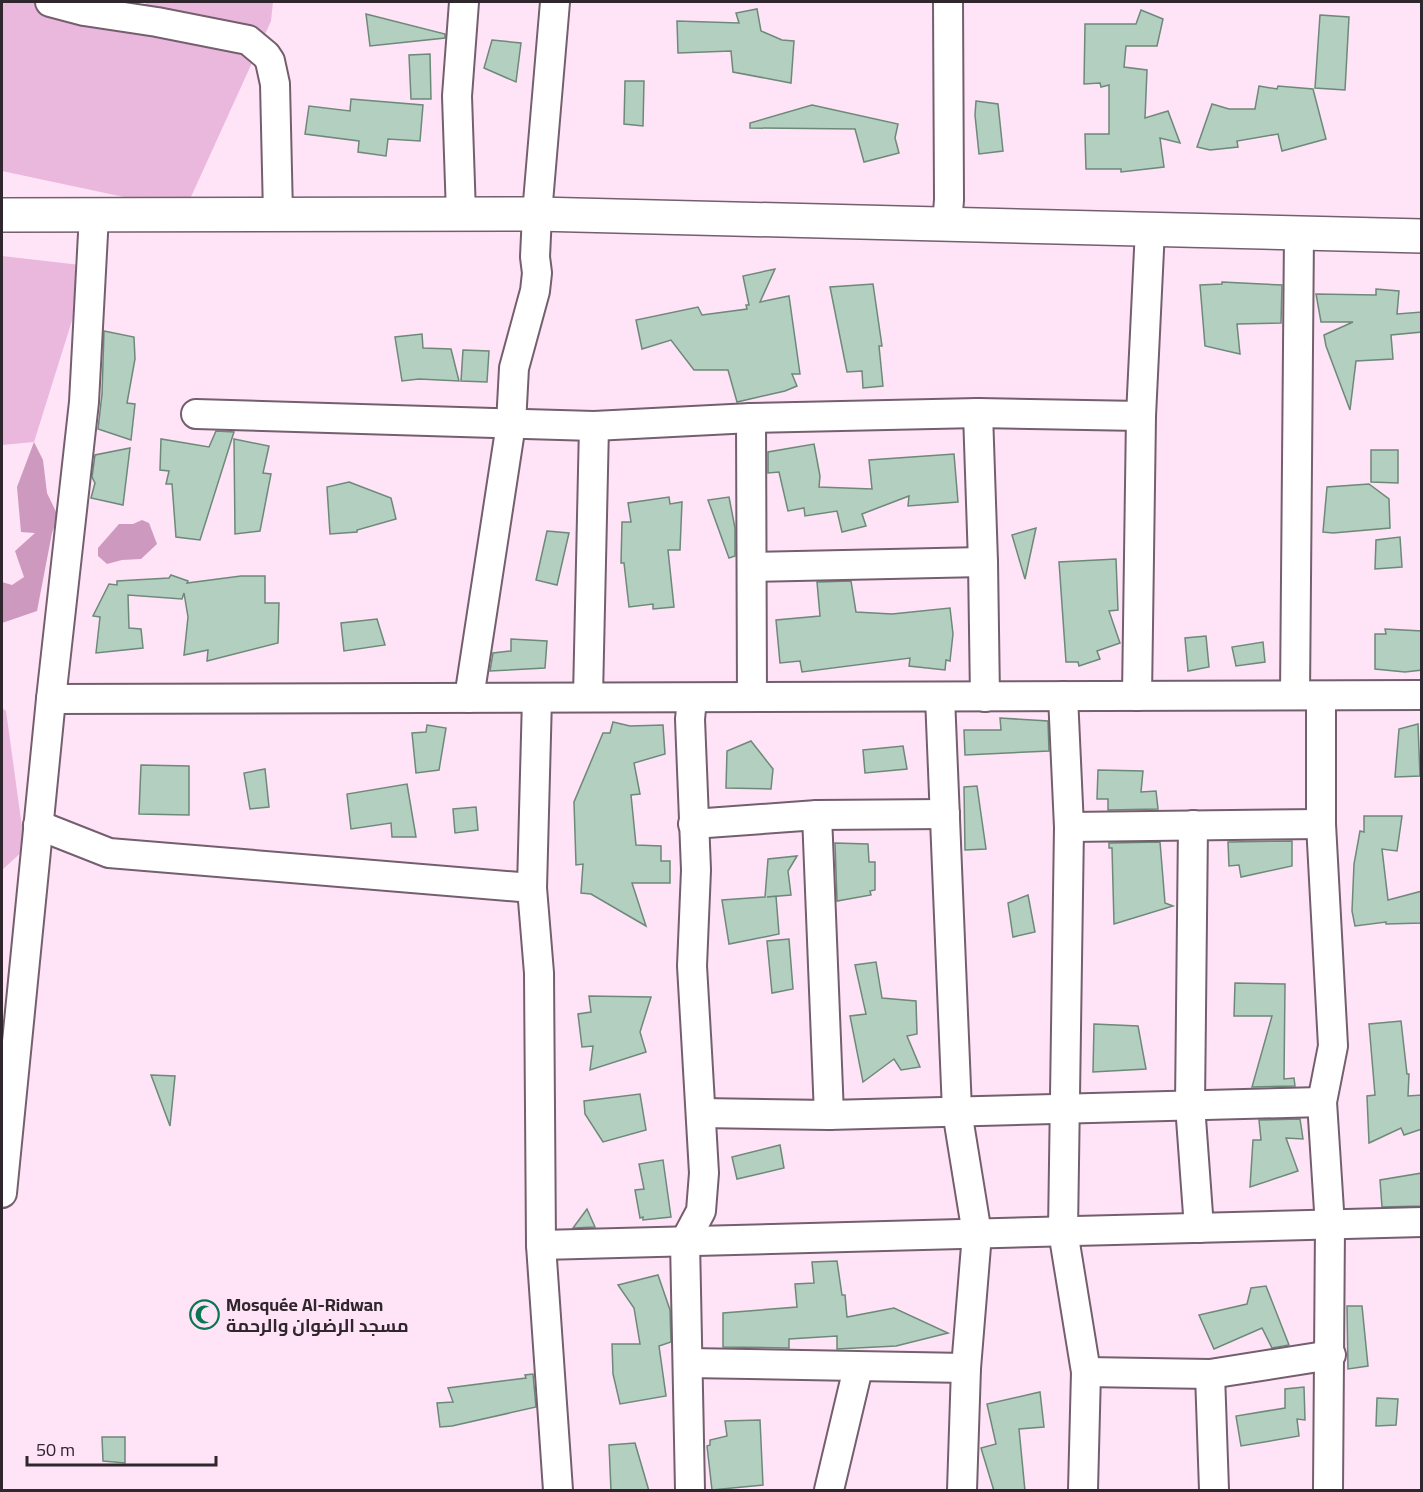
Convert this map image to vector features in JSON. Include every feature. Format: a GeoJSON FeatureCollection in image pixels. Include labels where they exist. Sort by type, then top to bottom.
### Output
{"type":"FeatureCollection","features":[{"type":"Feature","properties":{"kind":"street"},"geometry":{"type":"LineString","coordinates":[[50,2],[84,11],[157,12],[248,40],[266,55],[270,61],[275,84],[278,214]]}},
{"type":"Feature","properties":{"kind":"street"},"geometry":{"type":"LineString","coordinates":[[461,214],[457,96],[464,2]]}},
{"type":"Feature","properties":{"kind":"street"},"geometry":{"type":"LineString","coordinates":[[469,698],[511,424],[514,368],[535,291],[537,214],[555,2]]}},
{"type":"Feature","properties":{"kind":"street"},"geometry":{"type":"LineString","coordinates":[[947,224],[949,200],[948,2]]}},
{"type":"Feature","properties":{"kind":"street"},"geometry":{"type":"LineString","coordinates":[[2,215],[537,214],[1422,236]]}},
{"type":"Feature","properties":{"kind":"street"},"geometry":{"type":"LineString","coordinates":[[2,1193],[51,699],[84,402],[94,215]]}},
{"type":"Feature","properties":{"kind":"street"},"geometry":{"type":"LineString","coordinates":[[1137,696],[1141,416],[1150,229]]}},
{"type":"Feature","properties":{"kind":"street"},"geometry":{"type":"LineString","coordinates":[[1299,233],[1308,695],[1321,824],[1333,1046],[1322,1102],[1330,1226],[1331,1355],[1328,1491]]}},
{"type":"Feature","properties":{"kind":"street"},"geometry":{"type":"LineString","coordinates":[[196,414],[594,426],[750,418],[978,413],[1141,416]]}},
{"type":"Feature","properties":{"kind":"street"},"geometry":{"type":"LineString","coordinates":[[978,413],[985,696]]}},
{"type":"Feature","properties":{"kind":"street"},"geometry":{"type":"LineString","coordinates":[[750,418],[752,697]]}},
{"type":"Feature","properties":{"kind":"street"},"geometry":{"type":"LineString","coordinates":[[588,698],[594,426]]}},
{"type":"Feature","properties":{"kind":"street"},"geometry":{"type":"LineString","coordinates":[[752,567],[983,562]]}},
{"type":"Feature","properties":{"kind":"street"},"geometry":{"type":"LineString","coordinates":[[51,699],[692,699],[1422,695]]}},
{"type":"Feature","properties":{"kind":"street"},"geometry":{"type":"LineString","coordinates":[[1063,696],[1069,827],[1062,1231],[1086,1372],[1083,1491]]}},
{"type":"Feature","properties":{"kind":"street"},"geometry":{"type":"LineString","coordinates":[[940,697],[957,1112],[977,1234],[966,1368],[962,1491]]}},
{"type":"Feature","properties":{"kind":"street"},"geometry":{"type":"LineString","coordinates":[[537,698],[532,888],[539,974],[541,1245],[558,1491]]}},
{"type":"Feature","properties":{"kind":"street"},"geometry":{"type":"LineString","coordinates":[[690,1491],[685,1241],[701,1210],[704,1173],[692,966],[696,870],[690,719],[692,699]]}},
{"type":"Feature","properties":{"kind":"street"},"geometry":{"type":"LineString","coordinates":[[693,824],[817,814],[945,814]]}},
{"type":"Feature","properties":{"kind":"street"},"geometry":{"type":"LineString","coordinates":[[817,814],[829,1115]]}},
{"type":"Feature","properties":{"kind":"street"},"geometry":{"type":"LineString","coordinates":[[1069,827],[1321,824]]}},
{"type":"Feature","properties":{"kind":"street"},"geometry":{"type":"LineString","coordinates":[[38,825],[109,853],[532,888]]}},
{"type":"Feature","properties":{"kind":"street"},"geometry":{"type":"LineString","coordinates":[[1193,825],[1190,1105],[1199,1228]]}},
{"type":"Feature","properties":{"kind":"street"},"geometry":{"type":"LineString","coordinates":[[701,1113],[829,1115],[1322,1102]]}},
{"type":"Feature","properties":{"kind":"street"},"geometry":{"type":"LineString","coordinates":[[541,1245],[1422,1222]]}},
{"type":"Feature","properties":{"kind":"street"},"geometry":{"type":"LineString","coordinates":[[1086,1372],[1210,1374],[1331,1355]]}},
{"type":"Feature","properties":{"kind":"street"},"geometry":{"type":"LineString","coordinates":[[688,1363],[858,1368],[966,1368]]}},
{"type":"Feature","properties":{"kind":"street"},"geometry":{"type":"LineString","coordinates":[[829,1491],[858,1368]]}},
{"type":"Feature","properties":{"kind":"street"},"geometry":{"type":"LineString","coordinates":[[1210,1374],[1214,1491]]}},
{"type":"Feature","properties":{"kind":"shaded area"},"geometry":{"type":"Polygon","coordinates":[[[2,2],[115,2],[145,9],[146,2],[273,2],[271,21],[185,210],[2,171],[2,2]]]}},
{"type":"Feature","properties":{"kind":"shaded area"},"geometry":{"type":"Polygon","coordinates":[[[2,256],[89,266],[34,442],[2,445],[2,256]]]}},
{"type":"Feature","properties":{"kind":"shaded area"},"geometry":{"type":"Polygon","coordinates":[[[34,442],[43,460],[47,493],[58,516],[52,533],[37,611],[2,623],[2,582],[12,585],[24,577],[15,551],[35,533],[21,532],[17,487],[34,442]]]}},
{"type":"Feature","properties":{"kind":"shaded area"},"geometry":{"type":"Polygon","coordinates":[[[142,520],[149,523],[157,544],[141,559],[107,564],[98,556],[98,548],[119,524],[133,524],[142,520]]]}},
{"type":"Feature","properties":{"kind":"shaded area"},"geometry":{"type":"Polygon","coordinates":[[[2,708],[6,711],[25,849],[2,870],[2,708]]]}},
{"type":"Feature","properties":{"kind":"building"},"geometry":{"type":"Polygon","coordinates":[[[757,9],[761,31],[782,40],[794,41],[791,83],[733,72],[731,51],[678,53],[677,21],[739,23],[736,13],[757,9]]]}},
{"type":"Feature","properties":{"kind":"building"},"geometry":{"type":"Polygon","coordinates":[[[1141,10],[1163,19],[1157,46],[1126,46],[1124,67],[1147,70],[1145,118],[1168,111],[1180,143],[1160,138],[1164,167],[1121,172],[1121,169],[1086,169],[1085,134],[1109,134],[1109,85],[1101,87],[1100,83],[1084,84],[1085,24],[1136,24],[1141,10]]]}},
{"type":"Feature","properties":{"kind":"building"},"geometry":{"type":"Polygon","coordinates":[[[366,14],[445,34],[445,38],[370,46],[366,14]]]}},
{"type":"Feature","properties":{"kind":"building"},"geometry":{"type":"Polygon","coordinates":[[[1320,15],[1349,17],[1345,90],[1315,88],[1320,15]]]}},
{"type":"Feature","properties":{"kind":"building"},"geometry":{"type":"Polygon","coordinates":[[[492,40],[521,43],[516,82],[484,68],[492,40]]]}},
{"type":"Feature","properties":{"kind":"building"},"geometry":{"type":"Polygon","coordinates":[[[430,54],[431,99],[411,99],[409,55],[430,54]]]}},
{"type":"Feature","properties":{"kind":"building"},"geometry":{"type":"Polygon","coordinates":[[[625,81],[644,81],[643,126],[624,124],[625,81]]]}},
{"type":"Feature","properties":{"kind":"building"},"geometry":{"type":"Polygon","coordinates":[[[1259,86],[1277,89],[1278,86],[1313,89],[1326,139],[1282,151],[1278,134],[1237,141],[1238,147],[1210,150],[1197,147],[1212,104],[1229,109],[1255,109],[1259,86]]]}},
{"type":"Feature","properties":{"kind":"building"},"geometry":{"type":"Polygon","coordinates":[[[351,99],[423,105],[420,141],[388,139],[386,156],[358,152],[359,141],[305,134],[309,106],[350,111],[351,99]]]}},
{"type":"Feature","properties":{"kind":"building"},"geometry":{"type":"Polygon","coordinates":[[[976,101],[998,104],[1003,151],[979,154],[976,101]]]}},
{"type":"Feature","properties":{"kind":"building"},"geometry":{"type":"Polygon","coordinates":[[[812,105],[898,124],[895,138],[899,153],[864,162],[855,129],[750,128],[750,123],[812,105]]]}},
{"type":"Feature","properties":{"kind":"building"},"geometry":{"type":"Polygon","coordinates":[[[775,269],[760,302],[789,296],[800,374],[792,374],[797,386],[737,402],[728,370],[694,370],[671,340],[642,349],[636,320],[698,307],[702,315],[747,309],[746,305],[749,305],[743,276],[775,269]]]}},
{"type":"Feature","properties":{"kind":"building"},"geometry":{"type":"Polygon","coordinates":[[[1222,282],[1282,285],[1281,323],[1237,324],[1240,354],[1205,346],[1200,285],[1222,284],[1222,282]]]}},
{"type":"Feature","properties":{"kind":"building"},"geometry":{"type":"Polygon","coordinates":[[[873,284],[882,346],[879,346],[883,386],[863,388],[862,371],[847,372],[830,287],[873,284]]]}},
{"type":"Feature","properties":{"kind":"building"},"geometry":{"type":"Polygon","coordinates":[[[1376,289],[1399,291],[1397,314],[1422,312],[1422,332],[1391,335],[1393,359],[1356,361],[1350,410],[1324,335],[1353,322],[1321,322],[1316,294],[1376,295],[1376,289]]]}},
{"type":"Feature","properties":{"kind":"building"},"geometry":{"type":"Polygon","coordinates":[[[104,331],[134,337],[135,359],[127,403],[135,404],[131,440],[98,429],[102,394],[104,331]]]}},
{"type":"Feature","properties":{"kind":"building"},"geometry":{"type":"Polygon","coordinates":[[[422,334],[423,348],[451,349],[459,381],[419,379],[402,381],[395,337],[422,334]]]}},
{"type":"Feature","properties":{"kind":"building"},"geometry":{"type":"Polygon","coordinates":[[[463,350],[489,351],[487,382],[461,381],[463,350]]]}},
{"type":"Feature","properties":{"kind":"building"},"geometry":{"type":"Polygon","coordinates":[[[216,431],[234,432],[200,540],[176,537],[172,484],[166,484],[169,471],[160,470],[161,439],[209,447],[216,431]]]}},
{"type":"Feature","properties":{"kind":"building"},"geometry":{"type":"Polygon","coordinates":[[[234,439],[269,446],[263,473],[271,474],[260,531],[235,534],[234,439]]]}},
{"type":"Feature","properties":{"kind":"building"},"geometry":{"type":"Polygon","coordinates":[[[814,444],[820,476],[819,487],[872,489],[869,460],[954,454],[958,502],[908,506],[909,496],[862,514],[866,526],[842,532],[837,511],[805,516],[804,508],[788,511],[779,472],[768,473],[768,452],[814,444]]]}},
{"type":"Feature","properties":{"kind":"building"},"geometry":{"type":"Polygon","coordinates":[[[130,448],[123,505],[91,498],[95,483],[92,477],[95,455],[130,448]]]}},
{"type":"Feature","properties":{"kind":"building"},"geometry":{"type":"Polygon","coordinates":[[[1371,450],[1398,450],[1398,483],[1371,482],[1371,450]]]}},
{"type":"Feature","properties":{"kind":"building"},"geometry":{"type":"Polygon","coordinates":[[[349,482],[391,498],[396,519],[357,530],[357,532],[330,534],[327,487],[349,482]]]}},
{"type":"Feature","properties":{"kind":"building"},"geometry":{"type":"Polygon","coordinates":[[[1369,484],[1389,499],[1390,528],[1323,532],[1327,487],[1369,484]]]}},
{"type":"Feature","properties":{"kind":"building"},"geometry":{"type":"Polygon","coordinates":[[[669,497],[670,504],[682,502],[680,550],[668,550],[674,607],[653,609],[653,604],[629,607],[624,563],[621,563],[622,522],[631,522],[628,503],[669,497]]]}},
{"type":"Feature","properties":{"kind":"building"},"geometry":{"type":"Polygon","coordinates":[[[729,497],[735,528],[735,556],[729,558],[708,500],[729,497]]]}},
{"type":"Feature","properties":{"kind":"building"},"geometry":{"type":"Polygon","coordinates":[[[1036,528],[1025,579],[1012,535],[1036,528]]]}},
{"type":"Feature","properties":{"kind":"building"},"geometry":{"type":"Polygon","coordinates":[[[547,531],[569,533],[557,585],[536,580],[547,531]]]}},
{"type":"Feature","properties":{"kind":"building"},"geometry":{"type":"Polygon","coordinates":[[[1400,537],[1402,567],[1375,569],[1376,540],[1400,537]]]}},
{"type":"Feature","properties":{"kind":"building"},"geometry":{"type":"Polygon","coordinates":[[[1116,559],[1118,610],[1109,611],[1120,643],[1097,651],[1100,659],[1079,666],[1078,662],[1066,662],[1059,562],[1116,559]]]}},
{"type":"Feature","properties":{"kind":"building"},"geometry":{"type":"Polygon","coordinates":[[[171,575],[188,581],[187,583],[241,576],[265,576],[265,603],[279,603],[278,643],[207,661],[208,650],[184,655],[188,617],[184,593],[182,599],[128,595],[129,628],[141,629],[143,648],[96,653],[100,617],[93,616],[109,584],[117,585],[117,581],[169,578],[171,575]]]}},
{"type":"Feature","properties":{"kind":"building"},"geometry":{"type":"Polygon","coordinates":[[[851,581],[856,612],[892,614],[950,608],[953,634],[950,661],[946,660],[945,670],[909,666],[910,658],[802,672],[800,661],[780,663],[776,620],[820,616],[817,582],[851,581]]]}},
{"type":"Feature","properties":{"kind":"building"},"geometry":{"type":"Polygon","coordinates":[[[377,619],[385,645],[344,651],[341,623],[377,619]]]}},
{"type":"Feature","properties":{"kind":"building"},"geometry":{"type":"Polygon","coordinates":[[[1385,629],[1422,631],[1422,670],[1405,672],[1375,669],[1375,634],[1386,634],[1385,629]]]}},
{"type":"Feature","properties":{"kind":"building"},"geometry":{"type":"Polygon","coordinates":[[[1206,636],[1209,667],[1188,671],[1185,638],[1206,636]]]}},
{"type":"Feature","properties":{"kind":"building"},"geometry":{"type":"Polygon","coordinates":[[[511,639],[547,641],[545,668],[490,671],[493,653],[511,651],[511,639]]]}},
{"type":"Feature","properties":{"kind":"building"},"geometry":{"type":"Polygon","coordinates":[[[1263,642],[1265,662],[1236,666],[1232,647],[1263,642]]]}},
{"type":"Feature","properties":{"kind":"building"},"geometry":{"type":"Polygon","coordinates":[[[1000,718],[1048,721],[1049,751],[965,755],[964,730],[1001,730],[1000,718]]]}},
{"type":"Feature","properties":{"kind":"building"},"geometry":{"type":"Polygon","coordinates":[[[613,722],[630,726],[663,725],[665,754],[634,763],[640,794],[631,795],[636,845],[661,846],[661,861],[670,861],[670,883],[632,883],[646,926],[591,894],[581,893],[583,864],[576,865],[574,802],[603,733],[610,733],[613,722]]]}},
{"type":"Feature","properties":{"kind":"building"},"geometry":{"type":"Polygon","coordinates":[[[1418,724],[1420,776],[1395,777],[1399,729],[1418,724]]]}},
{"type":"Feature","properties":{"kind":"building"},"geometry":{"type":"Polygon","coordinates":[[[427,725],[446,728],[439,770],[416,773],[412,733],[426,732],[427,725]]]}},
{"type":"Feature","properties":{"kind":"building"},"geometry":{"type":"Polygon","coordinates":[[[751,741],[773,769],[771,789],[726,788],[727,751],[751,741]]]}},
{"type":"Feature","properties":{"kind":"building"},"geometry":{"type":"Polygon","coordinates":[[[903,746],[907,769],[865,773],[863,750],[903,746]]]}},
{"type":"Feature","properties":{"kind":"building"},"geometry":{"type":"Polygon","coordinates":[[[141,765],[189,766],[189,815],[139,814],[141,765]]]}},
{"type":"Feature","properties":{"kind":"building"},"geometry":{"type":"Polygon","coordinates":[[[265,769],[269,807],[250,809],[244,773],[265,769]]]}},
{"type":"Feature","properties":{"kind":"building"},"geometry":{"type":"Polygon","coordinates":[[[1098,770],[1143,771],[1141,792],[1156,791],[1158,809],[1108,810],[1108,799],[1097,799],[1098,770]]]}},
{"type":"Feature","properties":{"kind":"building"},"geometry":{"type":"Polygon","coordinates":[[[407,784],[416,837],[392,837],[391,823],[351,829],[347,794],[407,784]]]}},
{"type":"Feature","properties":{"kind":"building"},"geometry":{"type":"Polygon","coordinates":[[[977,786],[986,849],[965,850],[964,787],[977,786]]]}},
{"type":"Feature","properties":{"kind":"building"},"geometry":{"type":"Polygon","coordinates":[[[476,807],[478,830],[455,833],[453,809],[476,807]]]}},
{"type":"Feature","properties":{"kind":"building"},"geometry":{"type":"Polygon","coordinates":[[[1364,816],[1402,816],[1397,851],[1382,849],[1388,900],[1422,891],[1422,923],[1386,924],[1386,922],[1355,926],[1352,911],[1354,864],[1360,831],[1364,832],[1364,816]]]}},
{"type":"Feature","properties":{"kind":"building"},"geometry":{"type":"Polygon","coordinates":[[[1292,841],[1292,866],[1241,877],[1239,865],[1229,866],[1228,842],[1292,841]]]}},
{"type":"Feature","properties":{"kind":"building"},"geometry":{"type":"Polygon","coordinates":[[[1160,842],[1165,903],[1173,906],[1114,924],[1112,848],[1109,848],[1109,843],[1160,842]]]}},
{"type":"Feature","properties":{"kind":"building"},"geometry":{"type":"Polygon","coordinates":[[[835,843],[868,844],[869,862],[875,862],[875,890],[870,891],[871,895],[837,901],[835,843]]]}},
{"type":"Feature","properties":{"kind":"building"},"geometry":{"type":"Polygon","coordinates":[[[797,856],[788,871],[791,895],[776,896],[779,934],[729,944],[722,900],[765,897],[768,859],[797,856]]]}},
{"type":"Feature","properties":{"kind":"building"},"geometry":{"type":"Polygon","coordinates":[[[1028,895],[1035,932],[1013,937],[1008,903],[1028,895]]]}},
{"type":"Feature","properties":{"kind":"building"},"geometry":{"type":"Polygon","coordinates":[[[789,939],[793,989],[772,993],[767,941],[789,939]]]}},
{"type":"Feature","properties":{"kind":"building"},"geometry":{"type":"Polygon","coordinates":[[[876,962],[882,998],[916,1001],[917,1034],[907,1036],[920,1067],[901,1070],[894,1059],[863,1082],[850,1016],[866,1014],[855,965],[876,962]]]}},
{"type":"Feature","properties":{"kind":"building"},"geometry":{"type":"Polygon","coordinates":[[[1235,983],[1285,984],[1284,1079],[1294,1078],[1295,1086],[1252,1087],[1272,1016],[1234,1016],[1235,983]]]}},
{"type":"Feature","properties":{"kind":"building"},"geometry":{"type":"Polygon","coordinates":[[[589,996],[651,997],[640,1032],[646,1052],[590,1070],[593,1046],[582,1047],[578,1014],[591,1012],[589,996]]]}},
{"type":"Feature","properties":{"kind":"building"},"geometry":{"type":"Polygon","coordinates":[[[1401,1021],[1407,1074],[1409,1074],[1408,1096],[1422,1095],[1422,1129],[1404,1135],[1401,1128],[1369,1143],[1367,1096],[1375,1095],[1369,1024],[1401,1021]]]}},
{"type":"Feature","properties":{"kind":"building"},"geometry":{"type":"Polygon","coordinates":[[[1094,1024],[1138,1026],[1146,1069],[1093,1072],[1094,1024]]]}},
{"type":"Feature","properties":{"kind":"building"},"geometry":{"type":"Polygon","coordinates":[[[151,1075],[175,1076],[170,1126],[151,1075]]]}},
{"type":"Feature","properties":{"kind":"building"},"geometry":{"type":"Polygon","coordinates":[[[640,1094],[646,1130],[603,1142],[585,1114],[584,1101],[640,1094]]]}},
{"type":"Feature","properties":{"kind":"building"},"geometry":{"type":"Polygon","coordinates":[[[1300,1119],[1303,1139],[1286,1138],[1298,1171],[1250,1187],[1253,1140],[1261,1140],[1259,1120],[1300,1119]]]}},
{"type":"Feature","properties":{"kind":"building"},"geometry":{"type":"Polygon","coordinates":[[[780,1145],[784,1168],[737,1179],[732,1157],[780,1145]]]}},
{"type":"Feature","properties":{"kind":"building"},"geometry":{"type":"Polygon","coordinates":[[[663,1160],[671,1217],[643,1220],[643,1217],[640,1218],[635,1190],[644,1189],[639,1164],[663,1160]]]}},
{"type":"Feature","properties":{"kind":"building"},"geometry":{"type":"Polygon","coordinates":[[[1422,1173],[1422,1206],[1382,1207],[1380,1180],[1422,1173]]]}},
{"type":"Feature","properties":{"kind":"building"},"geometry":{"type":"Polygon","coordinates":[[[587,1209],[595,1227],[573,1228],[587,1209]]]}},
{"type":"Feature","properties":{"kind":"building"},"geometry":{"type":"Polygon","coordinates":[[[837,1261],[842,1295],[845,1295],[847,1317],[894,1308],[948,1333],[896,1346],[837,1349],[837,1336],[789,1339],[789,1348],[723,1347],[723,1313],[797,1307],[795,1284],[814,1283],[812,1262],[837,1261]]]}},
{"type":"Feature","properties":{"kind":"building"},"geometry":{"type":"Polygon","coordinates":[[[658,1275],[670,1310],[671,1342],[659,1346],[666,1396],[620,1404],[613,1374],[612,1344],[640,1344],[634,1308],[618,1285],[658,1275]]]}},
{"type":"Feature","properties":{"kind":"building"},"geometry":{"type":"Polygon","coordinates":[[[1266,1286],[1289,1345],[1272,1348],[1262,1328],[1214,1349],[1199,1315],[1247,1304],[1251,1288],[1266,1286]]]}},
{"type":"Feature","properties":{"kind":"building"},"geometry":{"type":"Polygon","coordinates":[[[1347,1306],[1362,1306],[1368,1366],[1348,1369],[1347,1306]]]}},
{"type":"Feature","properties":{"kind":"building"},"geometry":{"type":"Polygon","coordinates":[[[533,1374],[536,1407],[440,1427],[437,1403],[453,1402],[448,1388],[526,1378],[525,1375],[533,1374]]]}},
{"type":"Feature","properties":{"kind":"building"},"geometry":{"type":"Polygon","coordinates":[[[1304,1387],[1305,1420],[1297,1419],[1299,1436],[1241,1446],[1236,1416],[1285,1408],[1285,1389],[1304,1387]]]}},
{"type":"Feature","properties":{"kind":"building"},"geometry":{"type":"Polygon","coordinates":[[[1040,1392],[1044,1427],[1019,1429],[1025,1491],[994,1491],[981,1448],[996,1444],[987,1404],[1040,1392]]]}},
{"type":"Feature","properties":{"kind":"building"},"geometry":{"type":"Polygon","coordinates":[[[1377,1398],[1398,1399],[1396,1425],[1376,1426],[1377,1398]]]}},
{"type":"Feature","properties":{"kind":"building"},"geometry":{"type":"Polygon","coordinates":[[[760,1420],[763,1485],[712,1490],[707,1446],[710,1445],[710,1440],[727,1436],[725,1421],[760,1420]]]}},
{"type":"Feature","properties":{"kind":"building"},"geometry":{"type":"Polygon","coordinates":[[[102,1437],[125,1437],[125,1463],[103,1461],[102,1437]]]}},
{"type":"Feature","properties":{"kind":"building"},"geometry":{"type":"Polygon","coordinates":[[[635,1443],[649,1491],[611,1491],[609,1445],[635,1443]]]}},
{"type":"Feature","properties":{"kind":"place","name":"Mosquée Al-Ridwan مسجد الرضوان والرحمة"},"geometry":{"type":"Point","coordinates":[205,1315]}}]}
